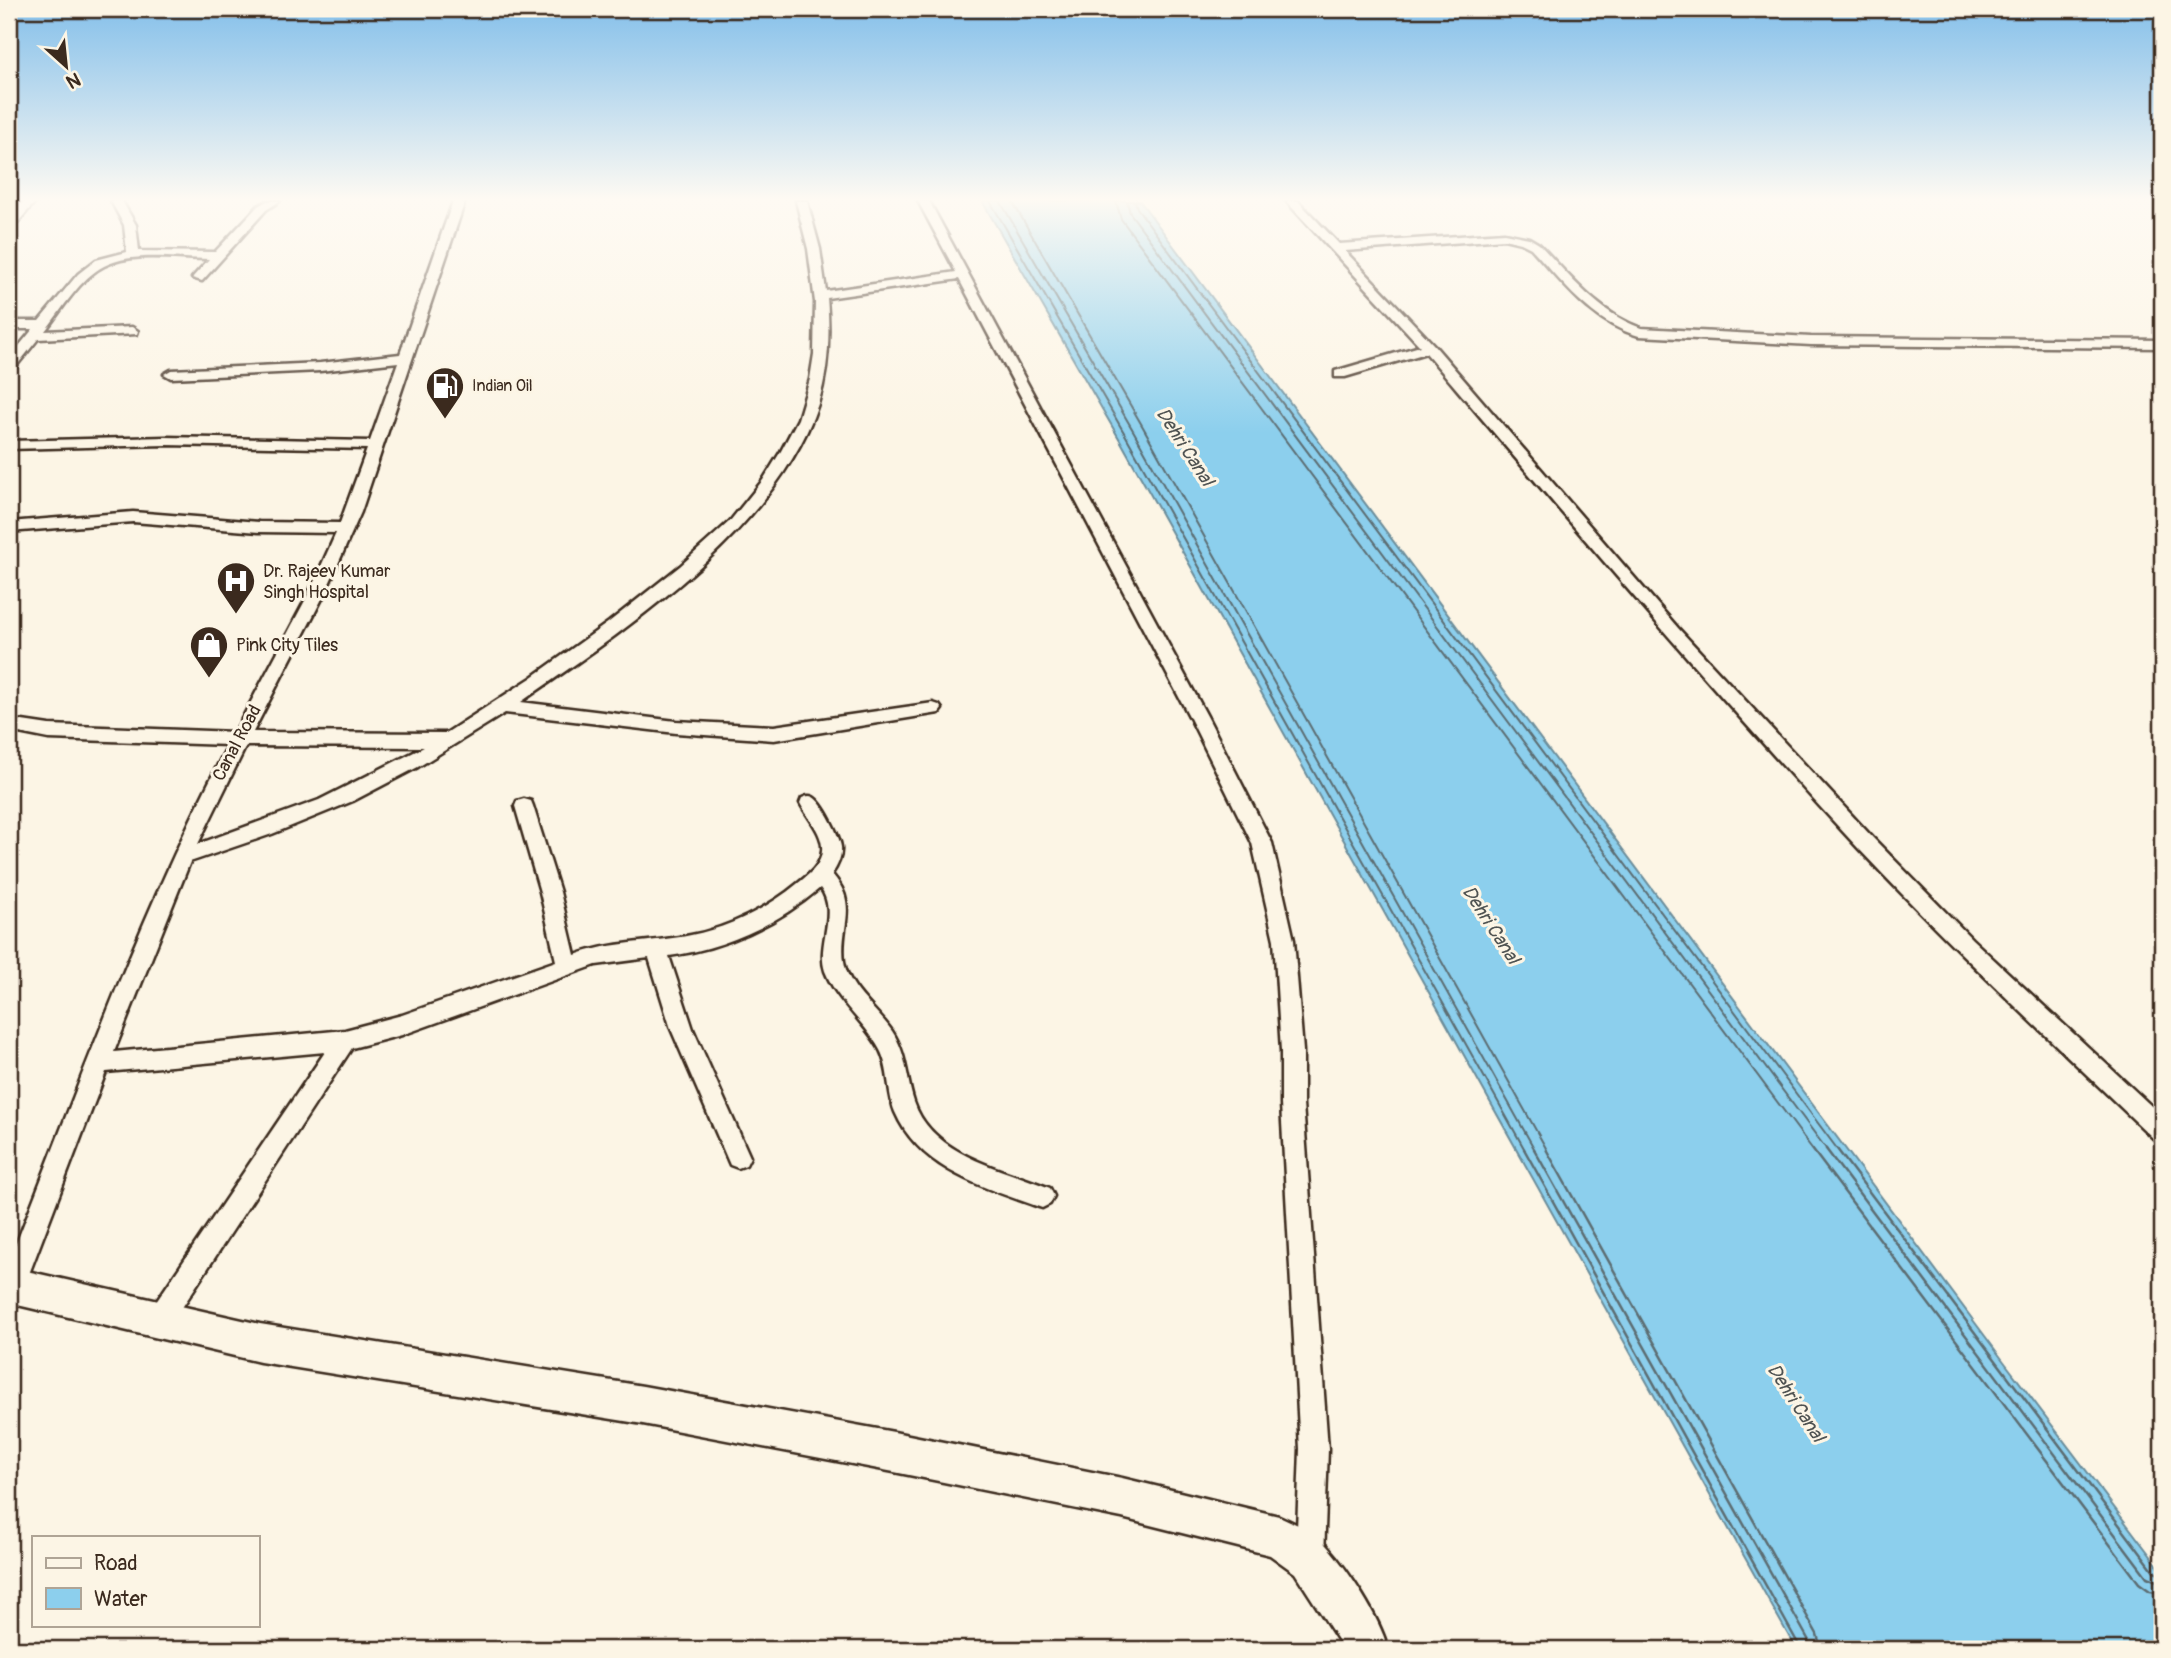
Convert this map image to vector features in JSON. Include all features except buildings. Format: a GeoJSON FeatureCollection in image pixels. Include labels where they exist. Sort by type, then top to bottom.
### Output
{"type":"FeatureCollection","features":[{"type":"Feature","properties":{"kind":"main road"},"geometry":{"type":"LineString","coordinates":[[10,1286],[260,1343],[643,1405],[1109,1495],[1279,1537],[1310,1558],[1362,1634],[1366,1649]]}},
{"type":"Feature","properties":{"kind":"street"},"geometry":{"type":"LineString","coordinates":[[9,366],[83,278]]}},
{"type":"Feature","properties":{"kind":"street","name":"Canal Road"},"geometry":{"type":"LineString","coordinates":[[10,1286],[183,857],[239,739],[317,593],[346,528],[433,278]]}},
{"type":"Feature","properties":{"kind":"street"},"geometry":{"type":"LineString","coordinates":[[183,857],[264,830],[347,795],[448,740],[558,668],[687,569],[736,522],[766,485],[794,439],[811,404],[823,352],[817,278]]}},
{"type":"Feature","properties":{"kind":"street"},"geometry":{"type":"LineString","coordinates":[[820,295],[889,288],[943,278]]}},
{"type":"Feature","properties":{"kind":"street"},"geometry":{"type":"LineString","coordinates":[[964,278],[1242,801],[1262,844],[1273,882],[1284,940],[1292,1051],[1292,1104],[1308,1321],[1314,1449],[1310,1558]]}},
{"type":"Feature","properties":{"kind":"street"},"geometry":{"type":"LineString","coordinates":[[1364,278],[1429,348],[1672,632],[1866,844],[1965,945],[2162,1131]]}},
{"type":"Feature","properties":{"kind":"street"},"geometry":{"type":"LineString","coordinates":[[1565,278],[1607,319],[1621,327],[1652,333],[1811,341],[2162,344]]}},
{"type":"Feature","properties":{"kind":"street"},"geometry":{"type":"LineString","coordinates":[[9,325],[37,330],[132,331]]}},
{"type":"Feature","properties":{"kind":"street"},"geometry":{"type":"LineString","coordinates":[[1340,374],[1429,348]]}},
{"type":"Feature","properties":{"kind":"street"},"geometry":{"type":"LineString","coordinates":[[171,374],[320,367],[407,358]]}},
{"type":"Feature","properties":{"kind":"street"},"geometry":{"type":"LineString","coordinates":[[9,445],[166,441],[377,445]]}},
{"type":"Feature","properties":{"kind":"street"},"geometry":{"type":"LineString","coordinates":[[9,527],[133,517],[259,527],[346,528]]}},
{"type":"Feature","properties":{"kind":"street"},"geometry":{"type":"LineString","coordinates":[[501,706],[676,727],[774,733],[933,709]]}},
{"type":"Feature","properties":{"kind":"street"},"geometry":{"type":"LineString","coordinates":[[9,725],[49,732],[239,739],[448,740]]}},
{"type":"Feature","properties":{"kind":"street"},"geometry":{"type":"LineString","coordinates":[[99,1063],[345,1040],[452,1008],[567,965],[625,950],[701,942],[733,932],[759,918],[821,876],[831,860],[832,848],[809,803]]}},
{"type":"Feature","properties":{"kind":"street"},"geometry":{"type":"LineString","coordinates":[[524,806],[550,892],[567,965]]}},
{"type":"Feature","properties":{"kind":"street"},"geometry":{"type":"LineString","coordinates":[[821,876],[834,892],[838,904],[832,954],[836,971],[891,1050],[898,1069],[905,1109],[914,1125],[926,1140],[963,1166],[1042,1196]]}},
{"type":"Feature","properties":{"kind":"street"},"geometry":{"type":"LineString","coordinates":[[656,947],[681,1029],[738,1157]]}},
{"type":"Feature","properties":{"kind":"street"},"geometry":{"type":"LineString","coordinates":[[159,1320],[345,1040]]}},
{"type":"Feature","properties":{"kind":"water","name":"Dehri Canal"},"geometry":{"type":"Polygon","coordinates":[[[1027,278],[1198,278],[2162,1571],[2162,1649],[1796,1649],[1120,440],[1027,278]]]}},
{"type":"Feature","properties":{"kind":"place","name":"Indian Oil"},"geometry":{"type":"Point","coordinates":[445,420]}},
{"type":"Feature","properties":{"kind":"place","name":"Dr. Rajeev Kumar Singh Hospital"},"geometry":{"type":"Point","coordinates":[236,615]}},
{"type":"Feature","properties":{"kind":"place","name":"Pink City Tiles"},"geometry":{"type":"Point","coordinates":[209,679]}}]}
